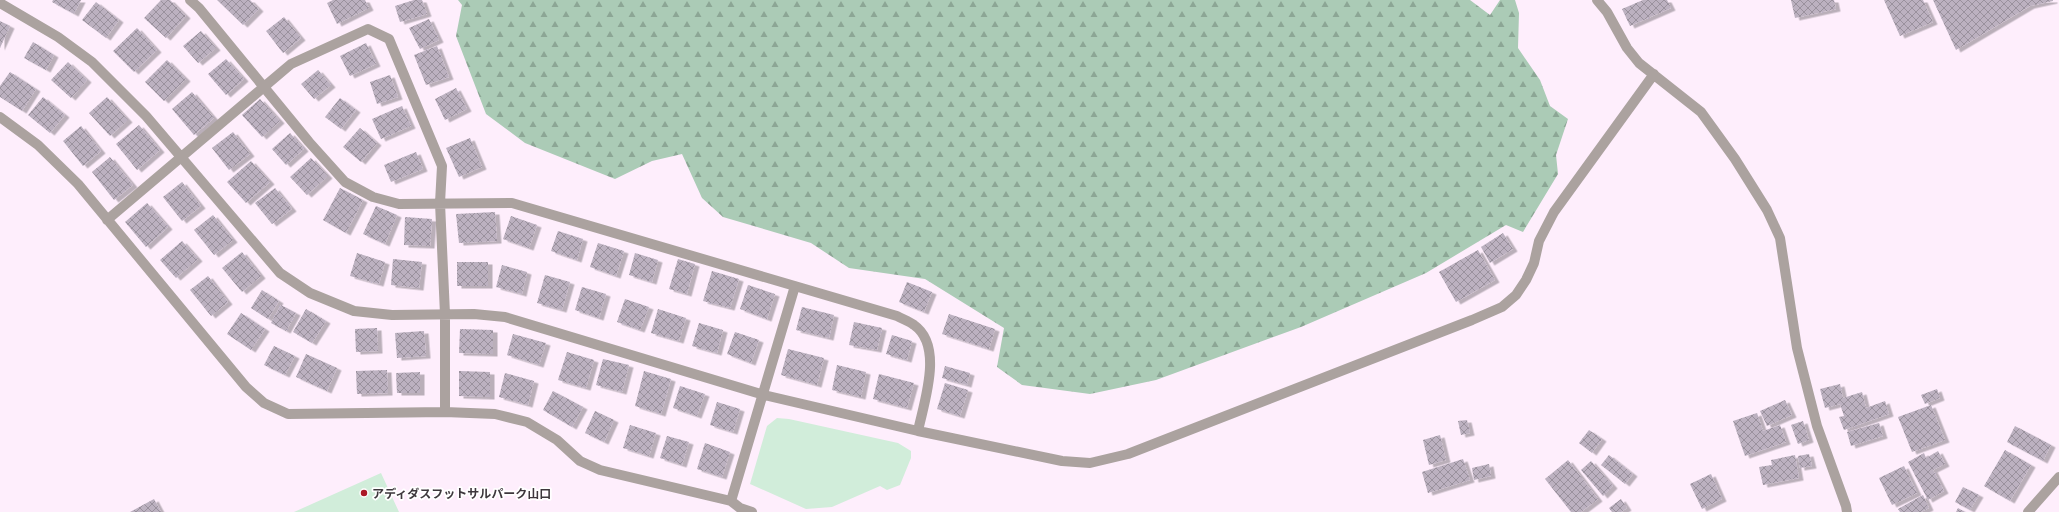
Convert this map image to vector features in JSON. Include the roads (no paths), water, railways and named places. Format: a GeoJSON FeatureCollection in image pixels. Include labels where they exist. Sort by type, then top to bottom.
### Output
{"type":"FeatureCollection","features":[{"type":"Feature","properties":{"kind":"street"},"geometry":{"type":"LineString","coordinates":[[190,0],[202,4],[264,86],[309,142],[345,182],[373,197],[399,204],[512,203],[897,316],[915,326],[926,341],[932,364],[918,431]]}},
{"type":"Feature","properties":{"kind":"street"},"geometry":{"type":"LineString","coordinates":[[1597,0],[1607,12],[1627,48],[1639,63],[1701,112],[1735,159],[1767,210],[1780,238],[1797,348],[1817,426],[1847,512]]}},
{"type":"Feature","properties":{"kind":"street"},"geometry":{"type":"LineString","coordinates":[[0,4],[58,37],[92,62],[146,116],[280,273],[310,293],[354,310],[392,315],[474,314],[505,317],[764,395],[918,431],[1062,461],[1090,463],[1128,454],[1502,307],[1516,295],[1526,280],[1534,264],[1540,241],[1554,212],[1654,74]]}},
{"type":"Feature","properties":{"kind":"street"},"geometry":{"type":"LineString","coordinates":[[107,220],[291,64],[368,29],[389,39],[442,166],[440,203],[445,314],[445,412]]}},
{"type":"Feature","properties":{"kind":"street"},"geometry":{"type":"LineString","coordinates":[[0,117],[38,145],[78,184],[246,387],[264,403],[288,414],[445,412],[495,414],[527,422],[557,440],[580,460],[600,470],[731,501],[740,508],[752,512]]}},
{"type":"Feature","properties":{"kind":"street"},"geometry":{"type":"LineString","coordinates":[[731,501],[764,395],[795,286]]}},
{"type":"Feature","properties":{"kind":"street"},"geometry":{"type":"LineString","coordinates":[[2028,512],[2059,477]]}},
{"type":"Feature","properties":{"kind":"place","name":"アディダスフットサルパーク山口"},"geometry":{"type":"Point","coordinates":[364,493]}}]}
